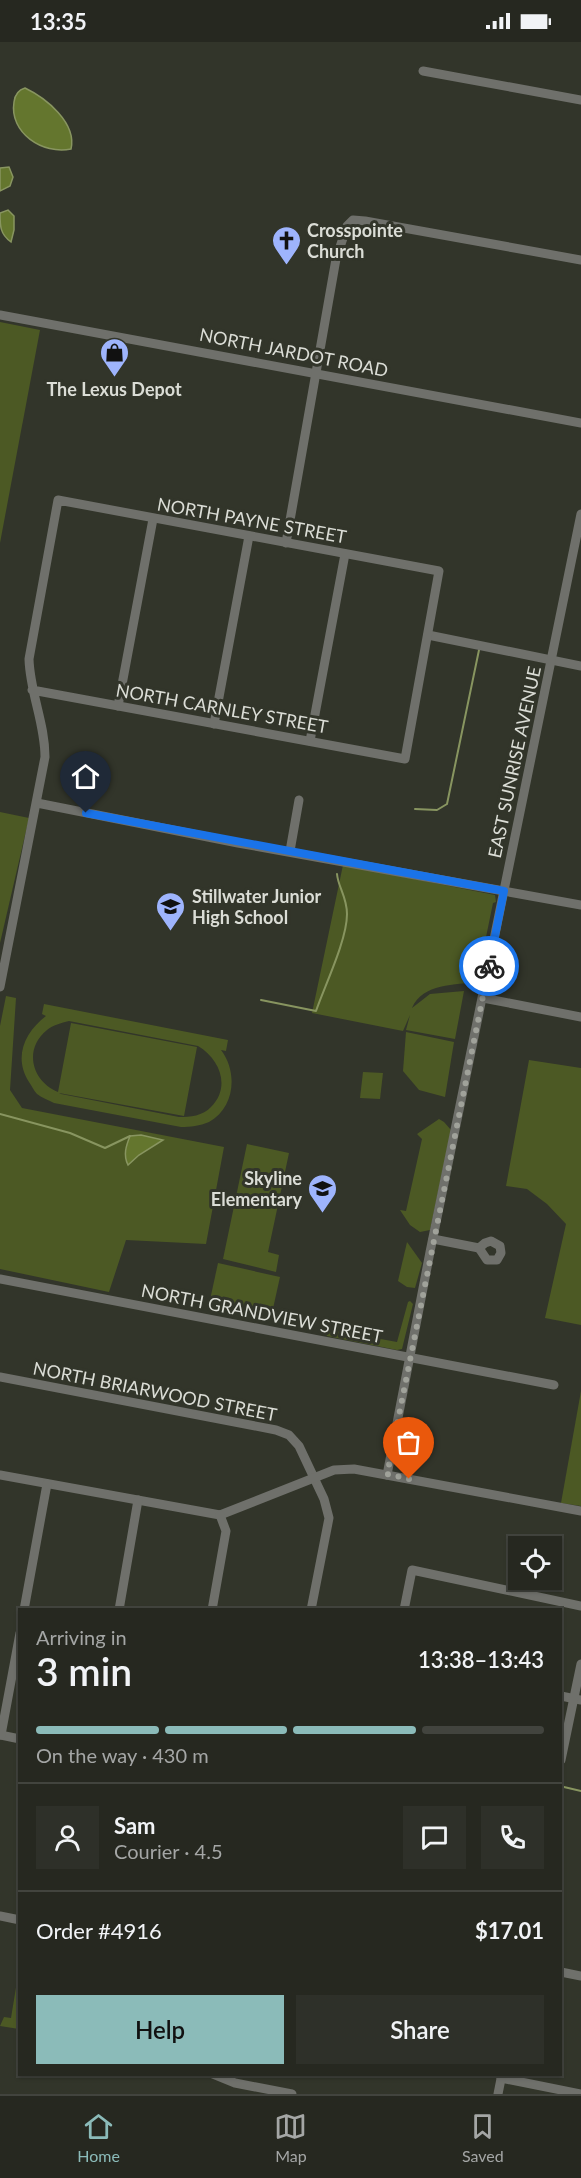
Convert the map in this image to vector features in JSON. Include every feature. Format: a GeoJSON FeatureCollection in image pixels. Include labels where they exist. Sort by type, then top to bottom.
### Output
{"type":"FeatureCollection","features":[{"type":"Feature","properties":{"kind":"street"},"geometry":{"type":"LineString","coordinates":[[423,71],[581,100]]}},
{"type":"Feature","properties":{"kind":"street"},"geometry":{"type":"LineString","coordinates":[[286,543],[336,259],[347,226],[353,220],[581,260]]}},
{"type":"Feature","properties":{"kind":"street","name":"NORTH JARDOT ROAD"},"geometry":{"type":"LineString","coordinates":[[0,315],[581,423]]}},
{"type":"Feature","properties":{"kind":"street","name":"NORTH PAYNE STREET"},"geometry":{"type":"LineString","coordinates":[[32,690],[29,659],[58,500],[439,572],[428,635]]}},
{"type":"Feature","properties":{"kind":"street","name":"EAST SUNRISE AVENUE"},"geometry":{"type":"LineString","coordinates":[[387,1474],[581,514]]}},
{"type":"Feature","properties":{"kind":"street"},"geometry":{"type":"LineString","coordinates":[[118,706],[153,519]]}},
{"type":"Feature","properties":{"kind":"street"},"geometry":{"type":"LineString","coordinates":[[214,724],[249,536]]}},
{"type":"Feature","properties":{"kind":"street"},"geometry":{"type":"LineString","coordinates":[[309,741],[345,554]]}},
{"type":"Feature","properties":{"kind":"street"},"geometry":{"type":"LineString","coordinates":[[428,635],[581,666]]}},
{"type":"Feature","properties":{"kind":"street","name":"NORTH CARNLEY STREET"},"geometry":{"type":"LineString","coordinates":[[32,690],[405,759],[428,635]]}},
{"type":"Feature","properties":{"kind":"street"},"geometry":{"type":"LineString","coordinates":[[0,987],[45,757],[45,736],[32,690]]}},
{"type":"Feature","properties":{"kind":"street"},"geometry":{"type":"LineString","coordinates":[[290,851],[300,800]]}},
{"type":"Feature","properties":{"kind":"street"},"geometry":{"type":"LineString","coordinates":[[37,803],[581,905]]}},
{"type":"Feature","properties":{"kind":"street"},"geometry":{"type":"LineString","coordinates":[[483,998],[581,1017]]}},
{"type":"Feature","properties":{"kind":"street"},"geometry":{"type":"LineString","coordinates":[[433,1239],[479,1248]]}},
{"type":"Feature","properties":{"kind":"street","name":"NORTH GRANDVIEW STREET"},"geometry":{"type":"LineString","coordinates":[[0,1279],[554,1385]]}},
{"type":"Feature","properties":{"kind":"street","name":"NORTH BRIARWOOD STREET"},"geometry":{"type":"LineString","coordinates":[[0,1377],[276,1430],[288,1435],[299,1446],[324,1499],[329,1518],[311,1608]]}},
{"type":"Feature","properties":{"kind":"street"},"geometry":{"type":"LineString","coordinates":[[0,1475],[220,1515],[333,1470],[354,1469],[581,1511]]}},
{"type":"Feature","properties":{"kind":"street"},"geometry":{"type":"LineString","coordinates":[[24,1608],[47,1484]]}},
{"type":"Feature","properties":{"kind":"street"},"geometry":{"type":"LineString","coordinates":[[119,1608],[138,1500]]}},
{"type":"Feature","properties":{"kind":"street"},"geometry":{"type":"LineString","coordinates":[[212,1608],[226,1531],[220,1515]]}},
{"type":"Feature","properties":{"kind":"street"},"geometry":{"type":"LineString","coordinates":[[404,1608],[412,1570],[581,1606]]}},
{"type":"Feature","properties":{"kind":"street"},"geometry":{"type":"LineString","coordinates":[[18,1643],[0,1735],[18,1739]]}},
{"type":"Feature","properties":{"kind":"street"},"geometry":{"type":"LineString","coordinates":[[562,1756],[578,1699],[581,1664]]}},
{"type":"Feature","properties":{"kind":"street"},"geometry":{"type":"LineString","coordinates":[[562,1696],[578,1699]]}},
{"type":"Feature","properties":{"kind":"street"},"geometry":{"type":"LineString","coordinates":[[0,1916],[18,1920]]}},
{"type":"Feature","properties":{"kind":"street"},"geometry":{"type":"LineString","coordinates":[[562,1972],[581,1976]]}},
{"type":"Feature","properties":{"kind":"street"},"geometry":{"type":"LineString","coordinates":[[217,2076],[234,2084],[292,2094]]}},
{"type":"Feature","properties":{"kind":"street"},"geometry":{"type":"LineString","coordinates":[[498,2094],[502,2076],[581,2094]]}},
{"type":"Feature","properties":{"kind":"shaded area"},"geometry":{"type":"Polygon","coordinates":[[[25,88],[42,98],[65,121],[72,139],[71,149],[50,149],[39,145],[22,132],[14,113],[14,102],[17,93],[25,88]]]}},
{"type":"Feature","properties":{"kind":"shaded area"},"geometry":{"type":"Polygon","coordinates":[[[9,167],[13,177],[10,186],[0,191],[0,168],[9,167]]]}},
{"type":"Feature","properties":{"kind":"shaded area"},"geometry":{"type":"Polygon","coordinates":[[[8,210],[14,216],[11,242],[3,233],[0,222],[0,213],[8,210]]]}},
{"type":"Feature","properties":{"kind":"shaded area"},"geometry":{"type":"Polygon","coordinates":[[[0,322],[40,330],[0,543],[0,322]]]}},
{"type":"Feature","properties":{"kind":"shaded area"},"geometry":{"type":"Polygon","coordinates":[[[0,812],[29,818],[0,943],[0,812]]]}},
{"type":"Feature","properties":{"kind":"shaded area"},"geometry":{"type":"Polygon","coordinates":[[[343,865],[495,895],[496,902],[493,903],[478,976],[479,982],[450,985],[432,990],[417,1000],[412,1008],[430,994],[464,991],[455,1039],[406,1030],[410,1015],[403,1031],[312,1013],[343,865]]]}},
{"type":"Feature","properties":{"kind":"shaded area"},"geometry":{"type":"Polygon","coordinates":[[[6,996],[16,998],[10,1090],[22,1108],[224,1147],[206,1244],[126,1240],[109,1292],[0,1269],[0,1026],[6,996]]]}},
{"type":"Feature","properties":{"kind":"shaded area"},"geometry":{"type":"Polygon","coordinates":[[[44,1004],[228,1040],[226,1051],[221,1050],[232,1079],[229,1099],[218,1116],[209,1122],[184,1127],[54,1103],[36,1093],[24,1073],[22,1063],[27,1037],[46,1016],[42,1014],[44,1004]],[[69,1021],[47,1030],[35,1046],[33,1055],[37,1073],[42,1081],[58,1092],[71,1023],[197,1047],[184,1116],[59,1093],[188,1117],[208,1110],[220,1091],[221,1082],[217,1066],[212,1058],[198,1046],[69,1021]]]}},
{"type":"Feature","properties":{"kind":"shaded area"},"geometry":{"type":"Polygon","coordinates":[[[406,1032],[454,1042],[445,1097],[419,1090],[403,1071],[406,1032]]]}},
{"type":"Feature","properties":{"kind":"shaded area"},"geometry":{"type":"Polygon","coordinates":[[[529,1060],[581,1068],[581,1325],[545,1318],[566,1224],[547,1204],[527,1189],[506,1186],[529,1060]]]}},
{"type":"Feature","properties":{"kind":"shaded area"},"geometry":{"type":"Polygon","coordinates":[[[363,1072],[383,1073],[380,1099],[360,1098],[363,1072]]]}},
{"type":"Feature","properties":{"kind":"shaded area"},"geometry":{"type":"Polygon","coordinates":[[[439,1119],[451,1130],[430,1230],[420,1232],[410,1225],[400,1210],[406,1211],[422,1139],[417,1134],[439,1119]]]}},
{"type":"Feature","properties":{"kind":"shaded area"},"geometry":{"type":"Polygon","coordinates":[[[141,1135],[163,1140],[128,1165],[126,1150],[130,1136],[141,1135]]]}},
{"type":"Feature","properties":{"kind":"shaded area"},"geometry":{"type":"Polygon","coordinates":[[[247,1144],[289,1153],[268,1252],[279,1255],[276,1272],[223,1259],[247,1144]]]}},
{"type":"Feature","properties":{"kind":"shaded area"},"geometry":{"type":"Polygon","coordinates":[[[407,1242],[422,1263],[415,1288],[407,1287],[398,1281],[407,1242]]]}},
{"type":"Feature","properties":{"kind":"shaded area"},"geometry":{"type":"Polygon","coordinates":[[[218,1263],[280,1277],[272,1313],[210,1300],[218,1263]]]}},
{"type":"Feature","properties":{"kind":"shaded area"},"geometry":{"type":"Polygon","coordinates":[[[410,1301],[413,1304],[402,1349],[397,1350],[327,1336],[325,1333],[326,1329],[397,1342],[410,1301]]]}},
{"type":"Feature","properties":{"kind":"shaded area"},"geometry":{"type":"Polygon","coordinates":[[[581,1391],[581,1506],[561,1503],[581,1391]]]}},
{"type":"Feature","properties":{"kind":"shaded area"},"geometry":{"type":"Polygon","coordinates":[[[18,1975],[18,2029],[0,2026],[4,2017],[11,2018],[18,1975]]]}},
{"type":"Feature","properties":{"kind":"waterway"},"geometry":{"type":"LineString","coordinates":[[415,809],[437,810],[447,804],[479,650]]}},
{"type":"Feature","properties":{"kind":"waterway"},"geometry":{"type":"LineString","coordinates":[[261,1000],[316,1011],[340,949],[346,925],[347,908],[337,874]]}},
{"type":"Feature","properties":{"kind":"waterway"},"geometry":{"type":"LineString","coordinates":[[0,1114],[70,1133],[105,1148],[130,1136]]}},
{"type":"Feature","properties":{"kind":"waterway"},"geometry":{"type":"LineString","coordinates":[[564,1787],[581,1791]]}},
{"type":"Feature","properties":{"kind":"way so far"},"geometry":{"type":"LineString","coordinates":[[409,1479],[387,1474],[489,966]]}},
{"type":"Feature","properties":{"kind":"place","name":"Crosspointe Church"},"geometry":{"type":"Point","coordinates":[286,266]}},
{"type":"Feature","properties":{"kind":"place","name":"The Lexus Depot"},"geometry":{"type":"Point","coordinates":[114,378]}},
{"type":"Feature","properties":{"kind":"place","name":"Stillwater Junior High School"},"geometry":{"type":"Point","coordinates":[171,932]}},
{"type":"Feature","properties":{"kind":"place","name":"Skyline Elementary"},"geometry":{"type":"Point","coordinates":[323,1214]}},
{"type":"Feature","properties":{"kind":"route"},"geometry":{"type":"LineString","coordinates":[[86,813],[504,891],[489,966]]}}]}
